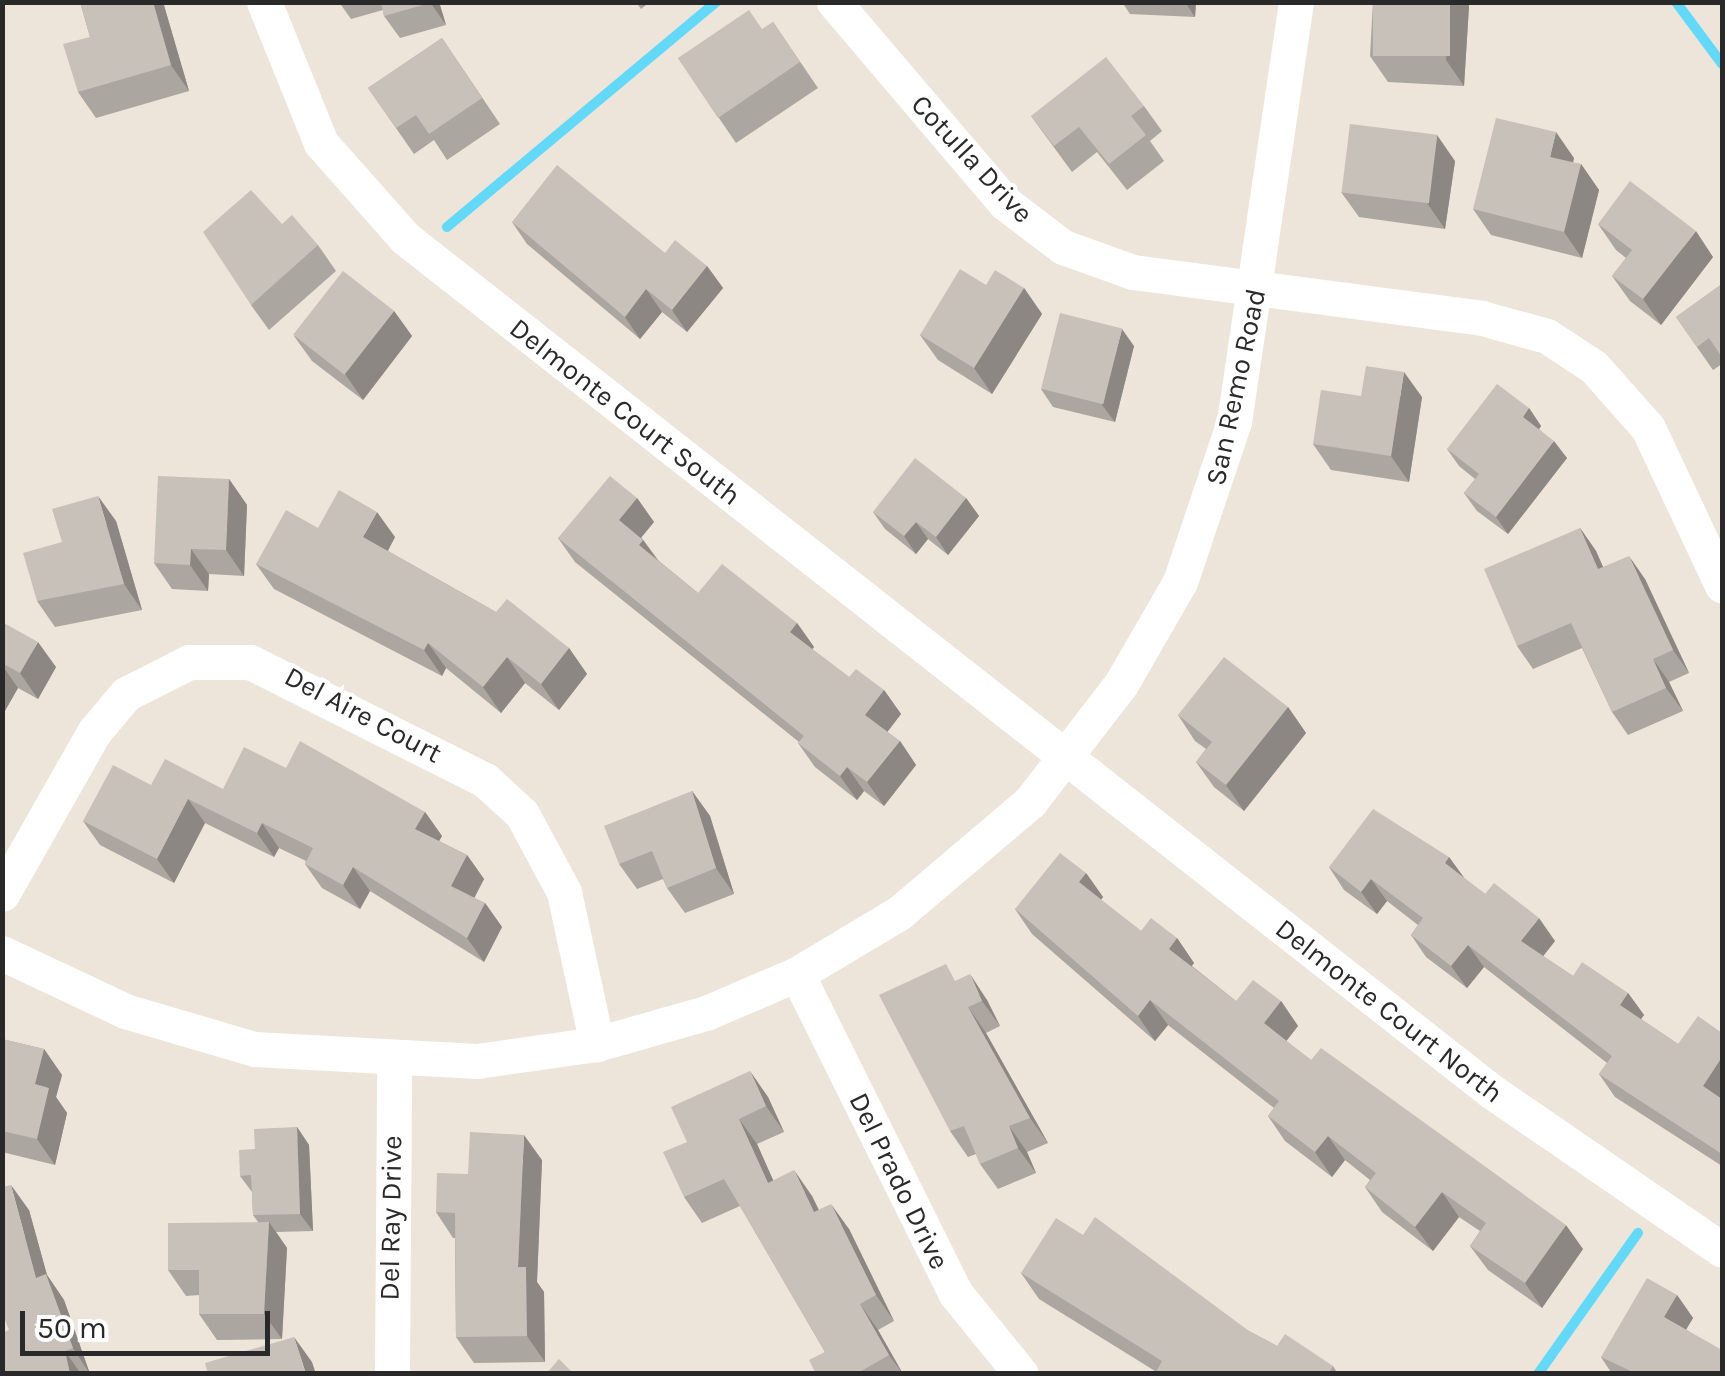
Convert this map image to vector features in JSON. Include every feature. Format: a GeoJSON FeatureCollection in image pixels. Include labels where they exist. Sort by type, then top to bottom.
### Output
{"type":"FeatureCollection","features":[{"type":"Feature","properties":{"kind":"street","name":"Delmonte Court South"},"geometry":{"type":"LineString","coordinates":[[264,2],[303,110],[374,210],[1066,759]]}},
{"type":"Feature","properties":{"kind":"street","name":"Cotulla Drive"},"geometry":{"type":"LineString","coordinates":[[834,2],[1006,203],[1063,248],[1133,272],[1258,293]]}},
{"type":"Feature","properties":{"kind":"street","name":"San Remo Road"},"geometry":{"type":"LineString","coordinates":[[2,953],[194,1034],[394,1063],[597,1044],[797,974],[946,877],[1066,759],[1144,648],[1199,536],[1234,422],[1258,293],[1296,2]]}},
{"type":"Feature","properties":{"kind":"street"},"geometry":{"type":"LineString","coordinates":[[1258,293],[1482,318],[1547,336],[1594,367],[1648,428],[1722,585]]}},
{"type":"Feature","properties":{"kind":"street","name":"Del Aire Court"},"geometry":{"type":"LineString","coordinates":[[2,894],[94,732],[126,694],[188,662],[250,662],[485,780],[522,814],[564,892],[597,1044]]}},
{"type":"Feature","properties":{"kind":"street","name":"Delmonte Court North"},"geometry":{"type":"LineString","coordinates":[[1066,759],[1491,1091],[1722,1250]]}},
{"type":"Feature","properties":{"kind":"street","name":"Del Prado Drive"},"geometry":{"type":"LineString","coordinates":[[797,974],[956,1294],[1021,1374]]}},
{"type":"Feature","properties":{"kind":"street","name":"Del Ray Drive"},"geometry":{"type":"LineString","coordinates":[[392,1374],[394,1063]]}},
{"type":"Feature","properties":{"kind":"building"},"geometry":{"type":"Polygon","coordinates":[[[80,2],[153,2],[171,65],[78,92],[63,44],[90,37],[80,2]]]}},
{"type":"Feature","properties":{"kind":"building"},"geometry":{"type":"Polygon","coordinates":[[[381,2],[430,2],[430,3],[384,16],[381,2]]]}},
{"type":"Feature","properties":{"kind":"building"},"geometry":{"type":"Polygon","coordinates":[[[1373,2],[1450,2],[1450,56],[1373,56],[1373,2]]]}},
{"type":"Feature","properties":{"kind":"building"},"geometry":{"type":"Polygon","coordinates":[[[749,10],[762,29],[773,22],[800,62],[718,118],[678,58],[749,10]]]}},
{"type":"Feature","properties":{"kind":"building"},"geometry":{"type":"Polygon","coordinates":[[[442,38],[482,98],[429,134],[416,115],[396,128],[368,88],[442,38]]]}},
{"type":"Feature","properties":{"kind":"building"},"geometry":{"type":"Polygon","coordinates":[[[1106,57],[1144,106],[1131,116],[1146,135],[1109,164],[1079,127],[1054,146],[1031,116],[1106,57]]]}},
{"type":"Feature","properties":{"kind":"building"},"geometry":{"type":"Polygon","coordinates":[[[1496,118],[1556,132],[1550,157],[1581,164],[1564,232],[1473,209],[1496,118]]]}},
{"type":"Feature","properties":{"kind":"building"},"geometry":{"type":"Polygon","coordinates":[[[1350,124],[1437,135],[1429,203],[1342,192],[1350,124]]]}},
{"type":"Feature","properties":{"kind":"building"},"geometry":{"type":"Polygon","coordinates":[[[557,165],[665,253],[675,240],[707,266],[672,310],[646,289],[625,317],[512,222],[557,165]]]}},
{"type":"Feature","properties":{"kind":"building"},"geometry":{"type":"Polygon","coordinates":[[[1630,181],[1696,231],[1643,299],[1612,276],[1632,250],[1598,224],[1630,181]]]}},
{"type":"Feature","properties":{"kind":"building"},"geometry":{"type":"Polygon","coordinates":[[[251,190],[282,224],[292,215],[318,245],[251,305],[203,232],[251,190]]]}},
{"type":"Feature","properties":{"kind":"building"},"geometry":{"type":"Polygon","coordinates":[[[960,269],[986,285],[995,270],[1024,288],[974,368],[920,335],[960,269]]]}},
{"type":"Feature","properties":{"kind":"building"},"geometry":{"type":"Polygon","coordinates":[[[343,271],[394,311],[344,375],[293,335],[343,271]]]}},
{"type":"Feature","properties":{"kind":"building"},"geometry":{"type":"Polygon","coordinates":[[[1722,284],[1722,357],[1709,338],[1697,347],[1676,317],[1722,284]]]}},
{"type":"Feature","properties":{"kind":"building"},"geometry":{"type":"Polygon","coordinates":[[[1060,313],[1122,328],[1103,404],[1041,389],[1060,313]]]}},
{"type":"Feature","properties":{"kind":"building"},"geometry":{"type":"Polygon","coordinates":[[[1366,366],[1404,372],[1391,456],[1313,444],[1321,390],[1361,396],[1366,366]]]}},
{"type":"Feature","properties":{"kind":"building"},"geometry":{"type":"Polygon","coordinates":[[[1497,384],[1529,408],[1523,417],[1554,441],[1496,517],[1464,493],[1479,474],[1447,449],[1497,384]]]}},
{"type":"Feature","properties":{"kind":"building"},"geometry":{"type":"Polygon","coordinates":[[[915,458],[966,498],[936,537],[916,522],[904,536],[873,512],[915,458]]]}},
{"type":"Feature","properties":{"kind":"building"},"geometry":{"type":"Polygon","coordinates":[[[158,476],[229,479],[226,550],[191,549],[190,565],[154,563],[158,476]]]}},
{"type":"Feature","properties":{"kind":"building"},"geometry":{"type":"Polygon","coordinates":[[[610,476],[637,498],[619,520],[643,540],[639,545],[698,593],[722,564],[797,623],[790,632],[849,677],[856,669],[884,690],[865,715],[900,741],[867,782],[847,767],[840,776],[798,743],[804,736],[558,538],[610,476]]]}},
{"type":"Feature","properties":{"kind":"building"},"geometry":{"type":"Polygon","coordinates":[[[339,490],[377,512],[363,537],[496,612],[507,599],[569,648],[541,684],[507,657],[483,687],[428,643],[424,650],[256,564],[286,510],[318,528],[339,490]]]}},
{"type":"Feature","properties":{"kind":"building"},"geometry":{"type":"Polygon","coordinates":[[[98,496],[124,584],[37,601],[23,553],[62,542],[52,509],[98,496]]]}},
{"type":"Feature","properties":{"kind":"building"},"geometry":{"type":"Polygon","coordinates":[[[1580,528],[1598,569],[1629,556],[1673,650],[1653,659],[1666,688],[1612,712],[1571,623],[1517,646],[1484,569],[1580,528]]]}},
{"type":"Feature","properties":{"kind":"building"},"geometry":{"type":"Polygon","coordinates":[[[2,622],[38,642],[20,673],[2,663],[2,622]]]}},
{"type":"Feature","properties":{"kind":"building"},"geometry":{"type":"Polygon","coordinates":[[[1224,657],[1288,707],[1226,785],[1196,762],[1212,742],[1178,715],[1224,657]]]}},
{"type":"Feature","properties":{"kind":"building"},"geometry":{"type":"Polygon","coordinates":[[[300,741],[425,812],[415,829],[467,855],[451,886],[485,903],[467,938],[353,867],[343,885],[305,864],[313,848],[262,823],[257,833],[188,799],[157,859],[83,821],[113,765],[151,785],[165,759],[223,789],[244,747],[286,768],[300,741]]]}},
{"type":"Feature","properties":{"kind":"building"},"geometry":{"type":"Polygon","coordinates":[[[692,791],[716,868],[667,888],[652,851],[619,864],[604,826],[692,791]]]}},
{"type":"Feature","properties":{"kind":"building"},"geometry":{"type":"Polygon","coordinates":[[[1373,809],[1449,857],[1445,863],[1485,894],[1494,883],[1539,918],[1521,941],[1573,976],[1582,962],[1628,993],[1620,1005],[1678,1044],[1698,1016],[1722,1033],[1722,1057],[1703,1086],[1722,1099],[1722,1154],[1599,1074],[1612,1056],[1468,945],[1451,966],[1411,935],[1423,918],[1371,879],[1361,892],[1329,867],[1373,809]]]}},
{"type":"Feature","properties":{"kind":"building"},"geometry":{"type":"Polygon","coordinates":[[[1060,853],[1086,873],[1079,882],[1141,931],[1151,918],[1177,938],[1169,949],[1236,1001],[1253,980],[1281,1001],[1264,1023],[1311,1060],[1321,1048],[1566,1225],[1525,1283],[1470,1246],[1486,1223],[1442,1192],[1415,1227],[1365,1187],[1376,1173],[1328,1136],[1315,1152],[1268,1116],[1279,1101],[1150,1000],[1138,1016],[1015,909],[1060,853]]]}},
{"type":"Feature","properties":{"kind":"building"},"geometry":{"type":"Polygon","coordinates":[[[946,964],[955,981],[970,974],[982,1001],[968,1007],[1030,1118],[1009,1126],[1018,1148],[980,1164],[964,1126],[950,1131],[879,995],[946,964]]]}},
{"type":"Feature","properties":{"kind":"building"},"geometry":{"type":"Polygon","coordinates":[[[2,1039],[44,1049],[35,1084],[49,1088],[37,1139],[2,1131],[2,1039]]]}},
{"type":"Feature","properties":{"kind":"building"},"geometry":{"type":"Polygon","coordinates":[[[750,1071],[766,1106],[739,1119],[768,1183],[794,1170],[814,1212],[831,1204],[876,1295],[860,1304],[889,1355],[856,1374],[816,1374],[809,1360],[825,1352],[724,1179],[684,1197],[663,1152],[687,1142],[671,1107],[750,1071]]]}},
{"type":"Feature","properties":{"kind":"building"},"geometry":{"type":"Polygon","coordinates":[[[297,1127],[300,1214],[253,1215],[251,1175],[240,1176],[239,1150],[255,1149],[254,1129],[297,1127]]]}},
{"type":"Feature","properties":{"kind":"building"},"geometry":{"type":"Polygon","coordinates":[[[470,1132],[524,1135],[518,1267],[526,1267],[527,1336],[456,1337],[455,1213],[436,1212],[437,1173],[468,1174],[470,1132]]]}},
{"type":"Feature","properties":{"kind":"building"},"geometry":{"type":"Polygon","coordinates":[[[11,1185],[36,1278],[46,1274],[73,1348],[65,1351],[70,1374],[2,1374],[2,1333],[9,1330],[2,1312],[2,1187],[11,1185]]]}},
{"type":"Feature","properties":{"kind":"building"},"geometry":{"type":"Polygon","coordinates":[[[1095,1217],[1249,1331],[1277,1346],[1285,1334],[1333,1366],[1328,1374],[1155,1374],[1162,1361],[1021,1273],[1056,1218],[1083,1235],[1095,1217]]]}},
{"type":"Feature","properties":{"kind":"building"},"geometry":{"type":"Polygon","coordinates":[[[269,1222],[264,1314],[199,1314],[199,1270],[168,1270],[168,1223],[269,1222]]]}},
{"type":"Feature","properties":{"kind":"building"},"geometry":{"type":"Polygon","coordinates":[[[1647,1278],[1677,1295],[1664,1317],[1722,1350],[1722,1374],[1637,1374],[1601,1357],[1647,1278]]]}},
{"type":"Feature","properties":{"kind":"building"},"geometry":{"type":"Polygon","coordinates":[[[294,1337],[306,1374],[208,1374],[205,1363],[294,1337]]]}},
{"type":"Feature","properties":{"kind":"building"},"geometry":{"type":"Polygon","coordinates":[[[559,1359],[574,1374],[546,1374],[559,1359]]]}},
{"type":"Feature","properties":{"kind":"waterway"},"geometry":{"type":"LineString","coordinates":[[447,227],[716,2]]}},
{"type":"Feature","properties":{"kind":"waterway"},"geometry":{"type":"LineString","coordinates":[[1676,2],[1722,64]]}},
{"type":"Feature","properties":{"kind":"waterway"},"geometry":{"type":"LineString","coordinates":[[1538,1374],[1638,1233]]}}]}
